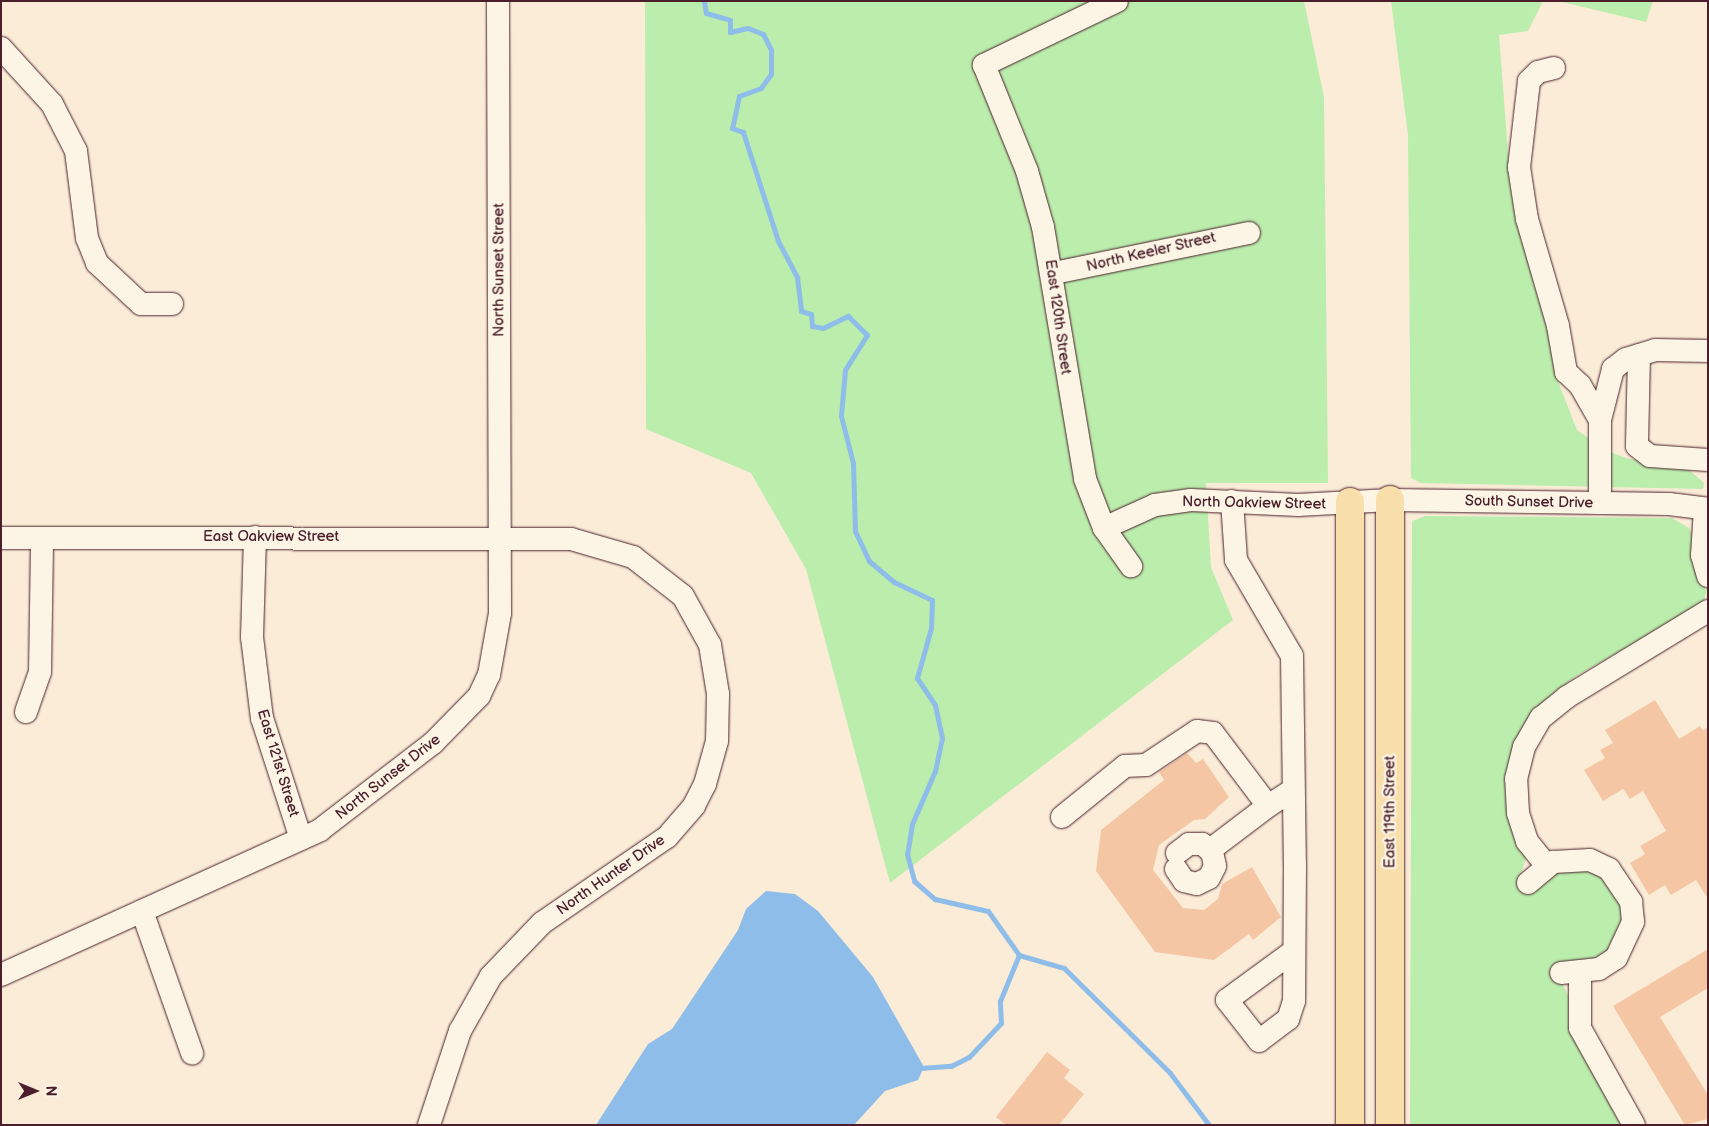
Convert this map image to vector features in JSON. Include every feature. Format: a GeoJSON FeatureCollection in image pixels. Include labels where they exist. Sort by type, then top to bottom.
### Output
{"type":"FeatureCollection","features":[{"type":"Feature","properties":{"kind":"main road","name":"East 119th Street"},"geometry":{"type":"LineString","coordinates":[[1390,500],[1390,1125]]}},
{"type":"Feature","properties":{"kind":"main road"},"geometry":{"type":"LineString","coordinates":[[1350,502],[1350,1125]]}},
{"type":"Feature","properties":{"kind":"street","name":"North Sunset Street"},"geometry":{"type":"LineString","coordinates":[[498,1],[500,539]]}},
{"type":"Feature","properties":{"kind":"street","name":"East 120th Street"},"geometry":{"type":"LineString","coordinates":[[1117,1],[984,65],[1027,171],[1054,273],[1078,448],[1104,528],[1131,566]]}},
{"type":"Feature","properties":{"kind":"street"},"geometry":{"type":"LineString","coordinates":[[3,55],[52,104],[76,151],[87,238],[96,262],[141,304],[172,304]]}},
{"type":"Feature","properties":{"kind":"street"},"geometry":{"type":"LineString","coordinates":[[1554,68],[1538,72],[1530,81],[1521,176],[1526,219],[1558,326],[1566,372],[1580,385],[1600,420]]}},
{"type":"Feature","properties":{"kind":"street","name":"North Keeler Street"},"geometry":{"type":"LineString","coordinates":[[1054,273],[1249,233]]}},
{"type":"Feature","properties":{"kind":"street"},"geometry":{"type":"LineString","coordinates":[[1600,503],[1600,420],[1604,390],[1613,369],[1639,355],[1654,350],[1708,351]]}},
{"type":"Feature","properties":{"kind":"street"},"geometry":{"type":"LineString","coordinates":[[1639,355],[1637,446],[1650,456],[1708,460]]}},
{"type":"Feature","properties":{"kind":"street","name":"South Sunset Drive"},"geometry":{"type":"LineString","coordinates":[[1350,502],[1390,500],[1600,503],[1707,509]]}},
{"type":"Feature","properties":{"kind":"street"},"geometry":{"type":"LineString","coordinates":[[1232,501],[1236,560],[1292,656],[1294,951]]}},
{"type":"Feature","properties":{"kind":"street","name":"North Oakview Street"},"geometry":{"type":"LineString","coordinates":[[1104,528],[1155,505],[1232,501],[1298,505],[1350,502]]}},
{"type":"Feature","properties":{"kind":"street"},"geometry":{"type":"LineString","coordinates":[[1707,509],[1702,554],[1708,576]]}},
{"type":"Feature","properties":{"kind":"street","name":"East Oakview Street"},"geometry":{"type":"LineString","coordinates":[[1,538],[255,537],[500,539]]}},
{"type":"Feature","properties":{"kind":"street","name":"East 121st Street"},"geometry":{"type":"LineString","coordinates":[[255,537],[252,637],[262,718],[301,839]]}},
{"type":"Feature","properties":{"kind":"street"},"geometry":{"type":"LineString","coordinates":[[26,712],[40,672],[42,538]]}},
{"type":"Feature","properties":{"kind":"street","name":"North Sunset Drive"},"geometry":{"type":"LineString","coordinates":[[1,976],[320,830],[433,743],[480,696],[497,642],[500,539]]}},
{"type":"Feature","properties":{"kind":"street","name":"North Hunter Drive"},"geometry":{"type":"LineString","coordinates":[[429,1125],[460,1031],[491,976],[542,923],[642,857],[680,823],[705,784],[716,741],[718,694],[710,646],[674,587],[633,557],[603,546],[571,539],[500,539]]}},
{"type":"Feature","properties":{"kind":"street"},"geometry":{"type":"LineString","coordinates":[[1546,866],[1527,842],[1518,813],[1516,779],[1524,747],[1541,718],[1567,697],[1708,611]]}},
{"type":"Feature","properties":{"kind":"street"},"geometry":{"type":"LineString","coordinates":[[1062,816],[1125,766],[1146,765],[1197,731],[1213,733],[1268,806]]}},
{"type":"Feature","properties":{"kind":"street"},"geometry":{"type":"LineString","coordinates":[[1210,850],[1268,806],[1293,790]]}},
{"type":"Feature","properties":{"kind":"street"},"geometry":{"type":"LineString","coordinates":[[1195,843],[1210,850],[1215,866],[1204,882],[1184,881],[1176,861],[1195,843]]}},
{"type":"Feature","properties":{"kind":"street"},"geometry":{"type":"LineString","coordinates":[[1528,883],[1546,866],[1570,858],[1590,860],[1613,874],[1631,902],[1633,922],[1623,946],[1599,969],[1570,974],[1580,1028],[1634,1125]]}},
{"type":"Feature","properties":{"kind":"street"},"geometry":{"type":"LineString","coordinates":[[142,911],[192,1053]]}},
{"type":"Feature","properties":{"kind":"green space"},"geometry":{"type":"Polygon","coordinates":[[[645,1],[1304,1],[1324,97],[1328,483],[1206,483],[1211,567],[1233,620],[890,883],[806,569],[751,473],[646,429],[645,1]]]}},
{"type":"Feature","properties":{"kind":"green space"},"geometry":{"type":"Polygon","coordinates":[[[1391,1],[1543,1],[1528,31],[1499,35],[1511,191],[1552,324],[1557,379],[1577,430],[1607,451],[1629,459],[1686,467],[1704,483],[1703,489],[1421,483],[1411,478],[1408,135],[1391,1]]]}},
{"type":"Feature","properties":{"kind":"green space"},"geometry":{"type":"Polygon","coordinates":[[[1558,1],[1653,1],[1646,22],[1558,1]]]}},
{"type":"Feature","properties":{"kind":"green space"},"geometry":{"type":"Polygon","coordinates":[[[1425,516],[1672,518],[1689,528],[1694,541],[1696,571],[1707,591],[1702,605],[1576,676],[1554,694],[1515,750],[1527,854],[1520,878],[1583,869],[1606,879],[1621,901],[1622,926],[1611,951],[1561,980],[1625,1125],[1410,1125],[1412,521],[1425,516]]]}},
{"type":"Feature","properties":{"kind":"water"},"geometry":{"type":"Polygon","coordinates":[[[766,891],[795,894],[818,911],[873,977],[924,1067],[918,1080],[885,1091],[854,1125],[596,1125],[648,1044],[672,1029],[738,930],[746,909],[766,891]]]}},
{"type":"Feature","properties":{"kind":"building"},"geometry":{"type":"Polygon","coordinates":[[[1655,700],[1679,739],[1700,726],[1703,730],[1708,727],[1708,899],[1696,880],[1671,895],[1665,885],[1649,895],[1630,863],[1645,854],[1640,846],[1666,831],[1643,791],[1630,799],[1623,789],[1603,801],[1584,770],[1605,758],[1600,750],[1613,743],[1605,730],[1655,700]]]}},
{"type":"Feature","properties":{"kind":"building"},"geometry":{"type":"Polygon","coordinates":[[[1187,753],[1196,763],[1203,759],[1229,797],[1205,819],[1194,820],[1159,845],[1153,870],[1183,908],[1204,910],[1218,899],[1222,884],[1252,867],[1281,917],[1253,940],[1249,934],[1214,960],[1155,952],[1096,871],[1101,830],[1164,780],[1159,772],[1187,753]]]}},
{"type":"Feature","properties":{"kind":"building"},"geometry":{"type":"Polygon","coordinates":[[[1708,949],[1708,988],[1660,1017],[1708,1095],[1708,1119],[1685,1125],[1613,1006],[1708,949]]]}},
{"type":"Feature","properties":{"kind":"building"},"geometry":{"type":"Polygon","coordinates":[[[1047,1052],[1070,1070],[1064,1078],[1084,1094],[1059,1125],[1006,1125],[996,1117],[1047,1052]]]}},
{"type":"Feature","properties":{"kind":"waterway"},"geometry":{"type":"LineString","coordinates":[[704,1],[706,13],[730,20],[730,32],[748,28],[763,34],[771,50],[771,74],[761,88],[739,96],[732,128],[743,132],[778,241],[797,277],[801,311],[811,314],[812,326],[823,328],[848,316],[867,335],[845,370],[841,416],[853,463],[855,531],[869,561],[894,582],[932,600],[931,628],[917,678],[935,705],[942,738],[935,771],[912,824],[907,854],[914,881],[935,899],[988,911],[1019,955],[1064,968],[1170,1073],[1209,1125]]}},
{"type":"Feature","properties":{"kind":"waterway"},"geometry":{"type":"LineString","coordinates":[[920,1068],[951,1066],[969,1057],[1001,1023],[1000,1001],[1019,955]]}}]}
